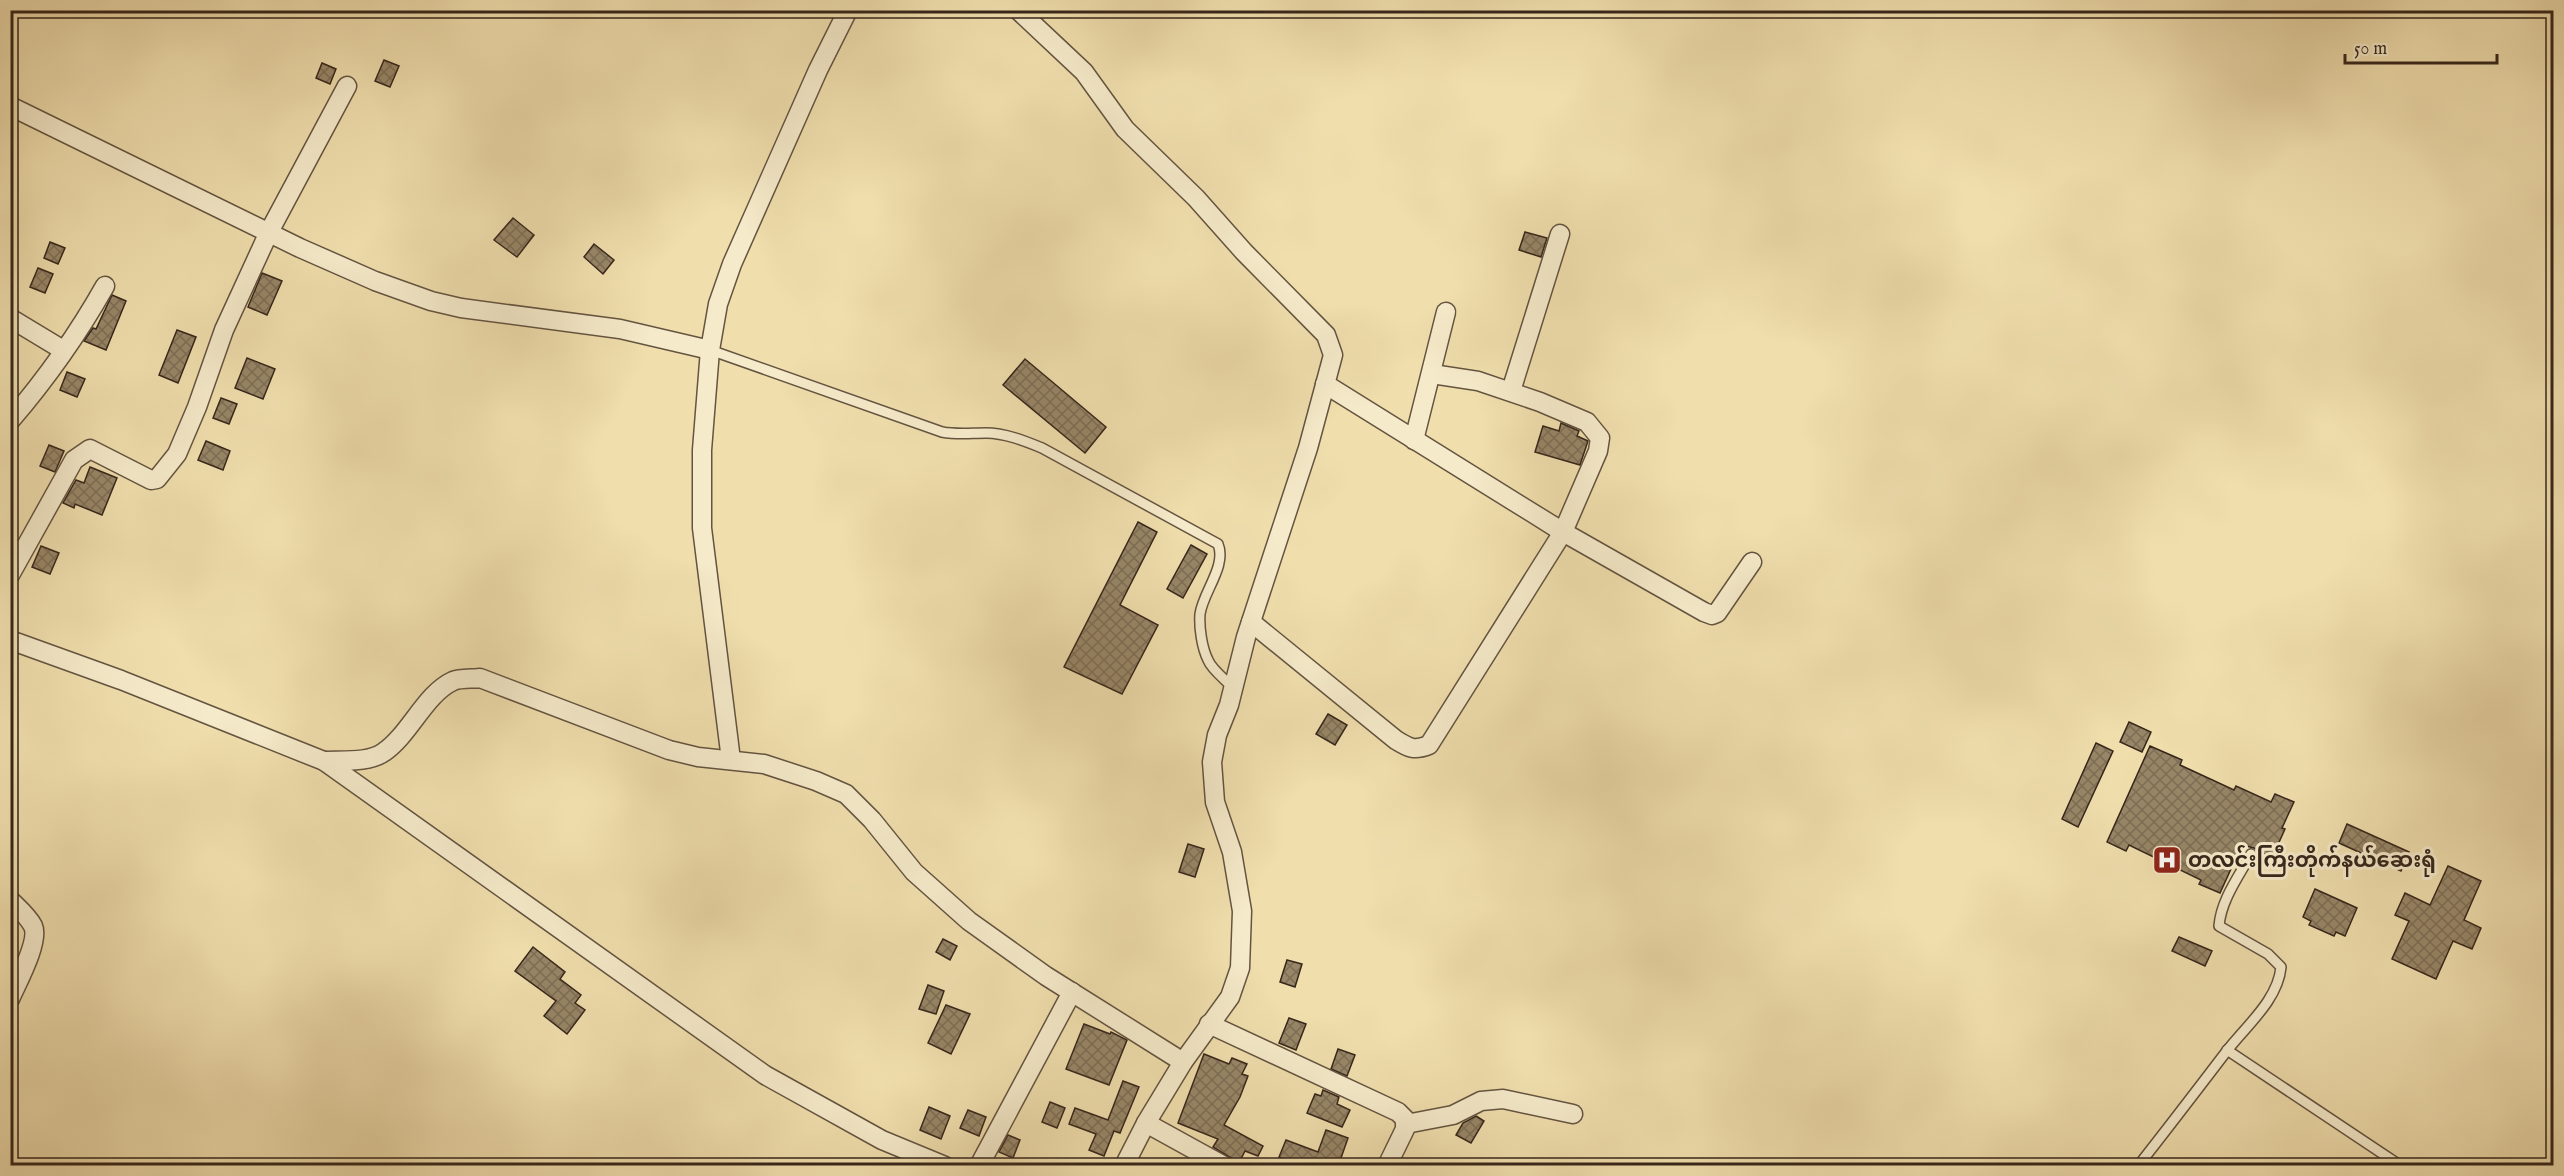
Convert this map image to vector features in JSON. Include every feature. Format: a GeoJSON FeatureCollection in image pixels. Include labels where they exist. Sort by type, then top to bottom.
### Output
{"type":"FeatureCollection","features":[{"type":"Feature","properties":{"kind":"street"},"geometry":{"type":"LineString","coordinates":[[731,760],[702,528],[702,450],[710,350],[718,304],[732,264],[818,70],[848,10]]}},
{"type":"Feature","properties":{"kind":"street"},"geometry":{"type":"LineString","coordinates":[[1018,10],[1084,72],[1125,129],[1196,198],[1244,252],[1326,335],[1333,355],[1308,448],[1251,622],[1233,688],[1216,735],[1211,775],[1215,802],[1232,852],[1242,911],[1240,968],[1230,998],[1183,1062],[1146,1123],[1124,1166]]}},
{"type":"Feature","properties":{"kind":"street"},"geometry":{"type":"LineString","coordinates":[[10,575],[74,460],[83,453],[90,449],[151,480],[157,479],[177,454],[197,407],[224,330],[269,232],[347,86]]}},
{"type":"Feature","properties":{"kind":"street"},"geometry":{"type":"LineString","coordinates":[[10,106],[269,232],[375,281],[431,301],[461,308],[589,324],[710,350]]}},
{"type":"Feature","properties":{"kind":"street"},"geometry":{"type":"LineString","coordinates":[[1511,391],[1560,234]]}},
{"type":"Feature","properties":{"kind":"street"},"geometry":{"type":"LineString","coordinates":[[10,420],[36,391],[88,316],[105,286]]}},
{"type":"Feature","properties":{"kind":"street"},"geometry":{"type":"LineString","coordinates":[[1414,440],[1446,312]]}},
{"type":"Feature","properties":{"kind":"street"},"geometry":{"type":"LineString","coordinates":[[10,318],[63,350]]}},
{"type":"Feature","properties":{"kind":"street"},"geometry":{"type":"LineString","coordinates":[[1251,622],[1396,740],[1410,749],[1417,750],[1429,745],[1563,532],[1598,451],[1600,438],[1587,422],[1511,391],[1478,381],[1432,374]]}},
{"type":"Feature","properties":{"kind":"street"},"geometry":{"type":"LineString","coordinates":[[1325,384],[1563,532],[1712,615],[1717,613],[1752,562]]}},
{"type":"Feature","properties":{"kind":"street"},"geometry":{"type":"LineString","coordinates":[[10,640],[122,680],[324,761],[765,1075],[882,1140],[945,1166]]}},
{"type":"Feature","properties":{"kind":"street"},"geometry":{"type":"LineString","coordinates":[[324,761],[370,758],[384,753],[444,688],[453,681],[480,678],[669,750],[698,757],[764,764],[816,781],[846,794],[872,820],[914,872],[969,921],[1072,992],[1183,1062]]}},
{"type":"Feature","properties":{"kind":"street"},"geometry":{"type":"LineString","coordinates":[[10,900],[33,926],[34,937],[30,953],[10,999]]}},
{"type":"Feature","properties":{"kind":"street"},"geometry":{"type":"LineString","coordinates":[[979,1166],[1072,992]]}},
{"type":"Feature","properties":{"kind":"street"},"geometry":{"type":"LineString","coordinates":[[1209,1024],[1398,1112],[1405,1119],[1406,1124],[1387,1166]]}},
{"type":"Feature","properties":{"kind":"street"},"geometry":{"type":"LineString","coordinates":[[1406,1124],[1452,1115],[1480,1101],[1503,1100],[1573,1114]]}},
{"type":"Feature","properties":{"kind":"street"},"geometry":{"type":"LineString","coordinates":[[1146,1123],[1224,1166]]}},
{"type":"Feature","properties":{"kind":"lane"},"geometry":{"type":"LineString","coordinates":[[710,350],[942,432],[962,435],[988,433],[1020,439],[1042,448],[1218,544],[1221,551],[1219,564],[1200,615],[1202,636],[1208,662],[1233,688]]}},
{"type":"Feature","properties":{"kind":"lane"},"geometry":{"type":"LineString","coordinates":[[2138,1166],[2227,1050],[2257,1016],[2280,979],[2281,967],[2268,954],[2219,926],[2224,904],[2251,854]]}},
{"type":"Feature","properties":{"kind":"lane"},"geometry":{"type":"LineString","coordinates":[[2227,1050],[2401,1166]]}},
{"type":"Feature","properties":{"kind":"building"},"geometry":{"type":"Polygon","coordinates":[[[384,60],[399,66],[390,87],[375,81],[384,60]]]}},
{"type":"Feature","properties":{"kind":"building"},"geometry":{"type":"Polygon","coordinates":[[[322,63],[336,69],[330,84],[316,78],[322,63]]]}},
{"type":"Feature","properties":{"kind":"building"},"geometry":{"type":"Polygon","coordinates":[[[513,218],[534,235],[517,257],[494,240],[513,218]]]}},
{"type":"Feature","properties":{"kind":"building"},"geometry":{"type":"Polygon","coordinates":[[[1525,232],[1547,238],[1541,257],[1519,250],[1525,232]]]}},
{"type":"Feature","properties":{"kind":"building"},"geometry":{"type":"Polygon","coordinates":[[[50,242],[65,248],[58,264],[44,258],[50,242]]]}},
{"type":"Feature","properties":{"kind":"building"},"geometry":{"type":"Polygon","coordinates":[[[594,244],[614,260],[603,274],[584,257],[594,244]]]}},
{"type":"Feature","properties":{"kind":"building"},"geometry":{"type":"Polygon","coordinates":[[[38,268],[53,274],[45,293],[30,287],[38,268]]]}},
{"type":"Feature","properties":{"kind":"building"},"geometry":{"type":"Polygon","coordinates":[[[262,273],[282,281],[267,315],[248,307],[262,273]]]}},
{"type":"Feature","properties":{"kind":"building"},"geometry":{"type":"Polygon","coordinates":[[[112,295],[126,301],[106,350],[84,341],[93,328],[96,329],[112,295]]]}},
{"type":"Feature","properties":{"kind":"building"},"geometry":{"type":"Polygon","coordinates":[[[177,330],[196,337],[178,383],[159,375],[177,330]]]}},
{"type":"Feature","properties":{"kind":"building"},"geometry":{"type":"Polygon","coordinates":[[[247,358],[275,369],[263,399],[235,388],[247,358]]]}},
{"type":"Feature","properties":{"kind":"building"},"geometry":{"type":"Polygon","coordinates":[[[1025,359],[1106,427],[1085,453],[1003,385],[1025,359]]]}},
{"type":"Feature","properties":{"kind":"building"},"geometry":{"type":"Polygon","coordinates":[[[67,372],[85,379],[77,397],[60,390],[67,372]]]}},
{"type":"Feature","properties":{"kind":"building"},"geometry":{"type":"Polygon","coordinates":[[[221,398],[237,404],[229,424],[213,418],[221,398]]]}},
{"type":"Feature","properties":{"kind":"building"},"geometry":{"type":"Polygon","coordinates":[[[1561,423],[1579,431],[1577,436],[1588,441],[1580,465],[1535,452],[1543,426],[1559,431],[1561,423]]]}},
{"type":"Feature","properties":{"kind":"building"},"geometry":{"type":"Polygon","coordinates":[[[206,441],[230,451],[223,470],[198,460],[206,441]]]}},
{"type":"Feature","properties":{"kind":"building"},"geometry":{"type":"Polygon","coordinates":[[[49,445],[64,451],[55,472],[40,466],[49,445]]]}},
{"type":"Feature","properties":{"kind":"building"},"geometry":{"type":"Polygon","coordinates":[[[90,467],[117,478],[102,515],[75,504],[74,508],[63,503],[76,480],[84,483],[90,467]]]}},
{"type":"Feature","properties":{"kind":"building"},"geometry":{"type":"Polygon","coordinates":[[[1138,522],[1157,532],[1120,605],[1158,625],[1122,694],[1064,667],[1138,522]]]}},
{"type":"Feature","properties":{"kind":"building"},"geometry":{"type":"Polygon","coordinates":[[[1191,545],[1207,554],[1183,598],[1167,589],[1191,545]]]}},
{"type":"Feature","properties":{"kind":"building"},"geometry":{"type":"Polygon","coordinates":[[[41,546],[59,553],[50,574],[32,567],[41,546]]]}},
{"type":"Feature","properties":{"kind":"building"},"geometry":{"type":"Polygon","coordinates":[[[1328,714],[1347,725],[1335,745],[1316,734],[1328,714]]]}},
{"type":"Feature","properties":{"kind":"building"},"geometry":{"type":"Polygon","coordinates":[[[2129,722],[2151,732],[2142,752],[2120,742],[2129,722]]]}},
{"type":"Feature","properties":{"kind":"building"},"geometry":{"type":"Polygon","coordinates":[[[2096,743],[2113,751],[2078,827],[2062,819],[2096,743]]]}},
{"type":"Feature","properties":{"kind":"building"},"geometry":{"type":"Polygon","coordinates":[[[2150,746],[2182,760],[2180,765],[2234,790],[2236,786],[2271,802],[2275,794],[2294,802],[2272,858],[2254,848],[2242,845],[2220,893],[2199,884],[2201,880],[2129,845],[2126,851],[2107,842],[2150,746]]]}},
{"type":"Feature","properties":{"kind":"building"},"geometry":{"type":"Polygon","coordinates":[[[2347,824],[2409,852],[2401,871],[2339,843],[2347,824]]]}},
{"type":"Feature","properties":{"kind":"building"},"geometry":{"type":"Polygon","coordinates":[[[1188,844],[1204,849],[1195,877],[1179,872],[1188,844]]]}},
{"type":"Feature","properties":{"kind":"building"},"geometry":{"type":"Polygon","coordinates":[[[2448,866],[2481,881],[2464,920],[2481,928],[2472,949],[2453,941],[2436,979],[2392,959],[2409,921],[2395,915],[2405,893],[2430,905],[2448,866]]]}},
{"type":"Feature","properties":{"kind":"building"},"geometry":{"type":"Polygon","coordinates":[[[2315,889],[2357,908],[2345,936],[2336,932],[2334,936],[2309,925],[2311,921],[2303,917],[2315,889]]]}},
{"type":"Feature","properties":{"kind":"building"},"geometry":{"type":"Polygon","coordinates":[[[2179,937],[2212,951],[2205,966],[2172,951],[2179,937]]]}},
{"type":"Feature","properties":{"kind":"building"},"geometry":{"type":"Polygon","coordinates":[[[943,939],[957,946],[950,960],[936,952],[943,939]]]}},
{"type":"Feature","properties":{"kind":"building"},"geometry":{"type":"Polygon","coordinates":[[[533,947],[565,972],[560,979],[581,995],[575,1003],[585,1010],[567,1034],[544,1016],[556,1001],[515,971],[533,947]]]}},
{"type":"Feature","properties":{"kind":"building"},"geometry":{"type":"Polygon","coordinates":[[[1287,960],[1302,964],[1295,987],[1280,982],[1287,960]]]}},
{"type":"Feature","properties":{"kind":"building"},"geometry":{"type":"Polygon","coordinates":[[[928,985],[944,991],[936,1014],[919,1009],[928,985]]]}},
{"type":"Feature","properties":{"kind":"building"},"geometry":{"type":"Polygon","coordinates":[[[946,1005],[970,1014],[951,1054],[928,1043],[946,1005]]]}},
{"type":"Feature","properties":{"kind":"building"},"geometry":{"type":"Polygon","coordinates":[[[1289,1018],[1306,1024],[1296,1050],[1279,1043],[1289,1018]]]}},
{"type":"Feature","properties":{"kind":"building"},"geometry":{"type":"Polygon","coordinates":[[[1084,1024],[1110,1034],[1111,1032],[1127,1040],[1109,1085],[1066,1069],[1084,1024]]]}},
{"type":"Feature","properties":{"kind":"building"},"geometry":{"type":"Polygon","coordinates":[[[1338,1049],[1355,1055],[1347,1076],[1331,1069],[1338,1049]]]}},
{"type":"Feature","properties":{"kind":"building"},"geometry":{"type":"Polygon","coordinates":[[[1204,1054],[1229,1064],[1232,1058],[1247,1064],[1242,1074],[1248,1076],[1240,1097],[1224,1125],[1263,1146],[1258,1156],[1245,1151],[1239,1163],[1213,1147],[1218,1139],[1178,1123],[1204,1054]]]}},
{"type":"Feature","properties":{"kind":"building"},"geometry":{"type":"Polygon","coordinates":[[[1123,1081],[1139,1087],[1120,1133],[1114,1131],[1104,1156],[1089,1150],[1096,1134],[1069,1124],[1075,1108],[1108,1120],[1123,1081]]]}},
{"type":"Feature","properties":{"kind":"building"},"geometry":{"type":"Polygon","coordinates":[[[1323,1090],[1339,1097],[1337,1104],[1350,1110],[1342,1127],[1307,1113],[1315,1094],[1321,1096],[1323,1090]]]}},
{"type":"Feature","properties":{"kind":"building"},"geometry":{"type":"Polygon","coordinates":[[[1050,1102],[1065,1108],[1057,1128],[1042,1122],[1050,1102]]]}},
{"type":"Feature","properties":{"kind":"building"},"geometry":{"type":"Polygon","coordinates":[[[929,1107],[950,1116],[941,1139],[920,1130],[929,1107]]]}},
{"type":"Feature","properties":{"kind":"building"},"geometry":{"type":"Polygon","coordinates":[[[968,1110],[986,1117],[979,1136],[960,1128],[968,1110]]]}},
{"type":"Feature","properties":{"kind":"building"},"geometry":{"type":"Polygon","coordinates":[[[1476,1116],[1484,1121],[1471,1143],[1456,1135],[1463,1123],[1476,1116]]]}},
{"type":"Feature","properties":{"kind":"building"},"geometry":{"type":"Polygon","coordinates":[[[1326,1130],[1348,1138],[1340,1161],[1349,1166],[1300,1166],[1279,1157],[1286,1140],[1318,1152],[1326,1130]]]}},
{"type":"Feature","properties":{"kind":"building"},"geometry":{"type":"Polygon","coordinates":[[[1008,1135],[1020,1140],[1013,1158],[999,1152],[1008,1135]]]}},
{"type":"Feature","properties":{"kind":"place","name":"တလင်းကြီးတိုက်နယ်ဆေးရုံ"},"geometry":{"type":"Point","coordinates":[2167,860]}}]}
